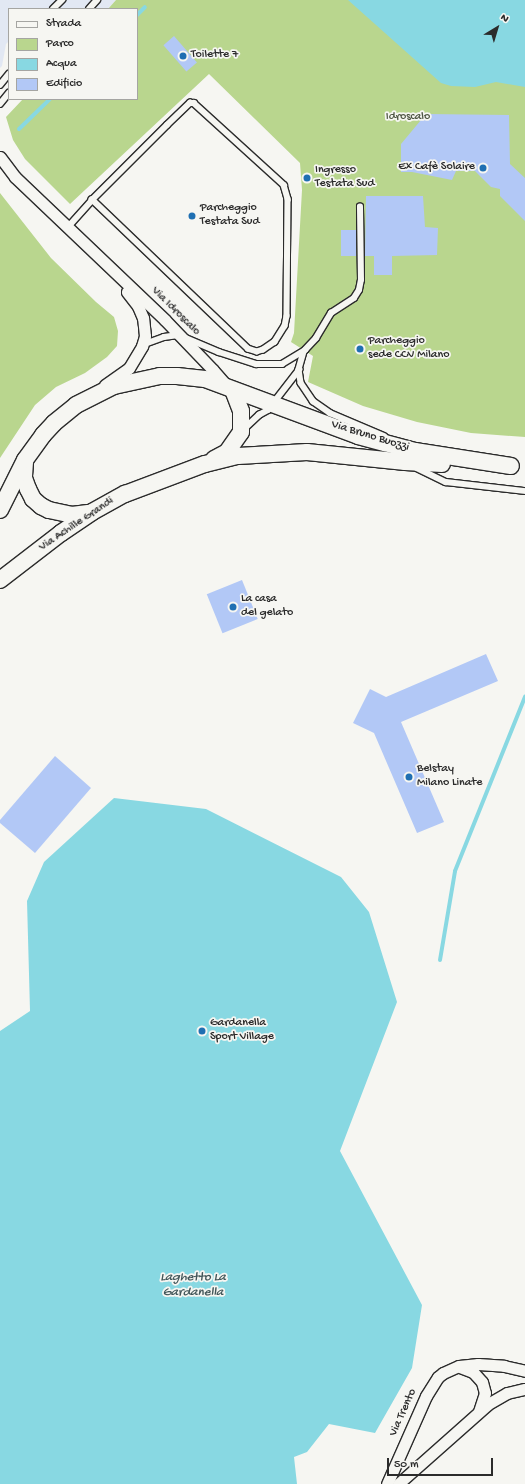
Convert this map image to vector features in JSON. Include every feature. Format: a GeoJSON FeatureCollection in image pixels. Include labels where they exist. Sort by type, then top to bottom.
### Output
{"type":"FeatureCollection","features":[{"type":"Feature","properties":{"kind":"main road"},"geometry":{"type":"LineString","coordinates":[[0,510],[25,460],[43,435],[76,405],[114,386],[160,376],[177,376],[205,379],[231,389],[241,411],[241,432],[227,452],[205,464]]}},
{"type":"Feature","properties":{"kind":"main road","name":"Via Bruno Buozzi"},"geometry":{"type":"LineString","coordinates":[[231,389],[410,456]]}},
{"type":"Feature","properties":{"kind":"main road","name":"Via Bruno Buozzi"},"geometry":{"type":"LineString","coordinates":[[205,464],[238,456],[307,452],[410,456],[518,466]]}},
{"type":"Feature","properties":{"kind":"main road"},"geometry":{"type":"LineString","coordinates":[[25,460],[24,470],[28,488],[33,499],[41,506],[49,510],[72,515],[92,512]]}},
{"type":"Feature","properties":{"kind":"main road","name":"Via Achille Grandi"},"geometry":{"type":"LineString","coordinates":[[0,580],[61,533],[92,512],[125,494],[205,464]]}},
{"type":"Feature","properties":{"kind":"street","name":"Via Idroscalo"},"geometry":{"type":"LineString","coordinates":[[0,157],[15,177],[100,256],[231,389]]}},
{"type":"Feature","properties":{"kind":"street","name":"Via Idroscalo"},"geometry":{"type":"LineString","coordinates":[[76,405],[129,368],[142,346],[145,326],[141,311],[100,256]]}},
{"type":"Feature","properties":{"kind":"street","name":"Via Trento"},"geometry":{"type":"LineString","coordinates":[[387,1484],[431,1386],[443,1373],[459,1366],[490,1364],[525,1371]]}},
{"type":"Feature","properties":{"kind":"street"},"geometry":{"type":"LineString","coordinates":[[459,1366],[473,1372],[482,1382],[484,1399],[478,1413]]}},
{"type":"Feature","properties":{"kind":"street"},"geometry":{"type":"LineString","coordinates":[[398,1484],[496,1398],[525,1388]]}},
{"type":"Feature","properties":{"kind":"lane"},"geometry":{"type":"LineString","coordinates":[[53,8],[62,0]]}},
{"type":"Feature","properties":{"kind":"lane"},"geometry":{"type":"LineString","coordinates":[[90,8],[97,0]]}},
{"type":"Feature","properties":{"kind":"lane"},"geometry":{"type":"LineString","coordinates":[[0,85],[8,75]]}},
{"type":"Feature","properties":{"kind":"lane"},"geometry":{"type":"LineString","coordinates":[[0,104],[8,94]]}},
{"type":"Feature","properties":{"kind":"lane"},"geometry":{"type":"LineString","coordinates":[[68,227],[92,200],[184,109],[191,103],[194,103],[284,185],[288,199],[287,316],[285,326],[275,342],[264,350],[257,352],[248,350],[92,200]]}},
{"type":"Feature","properties":{"kind":"lane"},"geometry":{"type":"LineString","coordinates":[[142,346],[164,337],[179,335],[219,352],[256,364],[282,364],[305,350],[316,338],[334,310],[351,300],[359,290],[361,280],[360,207]]}},
{"type":"Feature","properties":{"kind":"lane"},"geometry":{"type":"LineString","coordinates":[[241,432],[273,405],[299,370],[305,350]]}},
{"type":"Feature","properties":{"kind":"lane"},"geometry":{"type":"LineString","coordinates":[[299,370],[304,389],[323,408],[410,456]]}},
{"type":"Feature","properties":{"kind":"lane","name":"Via Bruno Buozzi"},"geometry":{"type":"LineString","coordinates":[[410,456],[446,482],[525,492]]}},
{"type":"Feature","properties":{"kind":"shaded area"},"geometry":{"type":"Polygon","coordinates":[[[0,0],[116,0],[109,8],[8,8],[8,42],[6,44],[2,66],[0,68],[0,0]]]}},
{"type":"Feature","properties":{"kind":"green space","name":"Idroscalo"},"geometry":{"type":"Polygon","coordinates":[[[116,0],[525,0],[525,437],[471,433],[417,422],[363,406],[308,382],[313,356],[291,342],[294,333],[302,190],[300,163],[209,74],[70,204],[25,159],[13,140],[6,117],[22,100],[138,100],[138,8],[109,8],[116,0]]]}},
{"type":"Feature","properties":{"kind":"green space"},"geometry":{"type":"Polygon","coordinates":[[[0,193],[51,258],[96,302],[114,317],[118,331],[117,346],[107,357],[85,373],[56,387],[35,405],[0,458],[0,193]]]}},
{"type":"Feature","properties":{"kind":"water","name":"Idroscalo"},"geometry":{"type":"Polygon","coordinates":[[[348,0],[525,0],[525,87],[496,82],[475,87],[451,86],[441,83],[348,0]]]}},
{"type":"Feature","properties":{"kind":"water","name":"Laghetto La Gardanella"},"geometry":{"type":"Polygon","coordinates":[[[114,798],[206,809],[341,877],[369,912],[397,1002],[340,1151],[422,1305],[412,1368],[375,1433],[329,1424],[307,1452],[294,1457],[297,1484],[0,1484],[0,1031],[30,1011],[27,901],[44,862],[114,798]]]}},
{"type":"Feature","properties":{"kind":"building","name":"Toilette 7"},"geometry":{"type":"Polygon","coordinates":[[[174,36],[197,62],[186,72],[163,45],[174,36]]]}},
{"type":"Feature","properties":{"kind":"building","name":"Ex Cafè Solaire"},"geometry":{"type":"Polygon","coordinates":[[[426,114],[509,115],[510,164],[525,178],[525,221],[500,196],[500,189],[491,187],[475,171],[456,171],[452,180],[412,172],[401,172],[401,144],[426,114]]]}},
{"type":"Feature","properties":{"kind":"building"},"geometry":{"type":"Polygon","coordinates":[[[366,196],[423,196],[425,227],[438,228],[437,255],[392,256],[392,275],[374,275],[374,256],[365,256],[366,196]]]}},
{"type":"Feature","properties":{"kind":"building"},"geometry":{"type":"Polygon","coordinates":[[[341,230],[356,230],[356,256],[341,256],[341,230]]]}},
{"type":"Feature","properties":{"kind":"building","name":"La casa del gelato"},"geometry":{"type":"Polygon","coordinates":[[[242,580],[258,619],[223,633],[207,594],[242,580]]]}},
{"type":"Feature","properties":{"kind":"building","name":"Belstay Milano Linate"},"geometry":{"type":"Polygon","coordinates":[[[486,654],[498,681],[401,722],[444,822],[417,833],[374,733],[353,723],[370,689],[386,697],[486,654]]]}},
{"type":"Feature","properties":{"kind":"building"},"geometry":{"type":"Polygon","coordinates":[[[55,756],[91,788],[35,853],[0,823],[0,820],[55,756]]]}},
{"type":"Feature","properties":{"kind":"waterway"},"geometry":{"type":"LineString","coordinates":[[138,14],[145,7]]}},
{"type":"Feature","properties":{"kind":"waterway"},"geometry":{"type":"LineString","coordinates":[[19,129],[49,100]]}},
{"type":"Feature","properties":{"kind":"waterway"},"geometry":{"type":"LineString","coordinates":[[440,960],[455,871],[525,697]]}},
{"type":"Feature","properties":{"kind":"place","name":"Toilette 7"},"geometry":{"type":"Point","coordinates":[183,56]}},
{"type":"Feature","properties":{"kind":"place","name":"Ex Cafè Solaire"},"geometry":{"type":"Point","coordinates":[483,168]}},
{"type":"Feature","properties":{"kind":"place","name":"Ingresso Testata Sud"},"geometry":{"type":"Point","coordinates":[307,178]}},
{"type":"Feature","properties":{"kind":"place","name":"Parcheggio Testata Sud"},"geometry":{"type":"Point","coordinates":[192,216]}},
{"type":"Feature","properties":{"kind":"place","name":"Parcheggio sede CCV Milano"},"geometry":{"type":"Point","coordinates":[360,349]}},
{"type":"Feature","properties":{"kind":"place","name":"La casa del gelato"},"geometry":{"type":"Point","coordinates":[233,607]}},
{"type":"Feature","properties":{"kind":"place","name":"Belstay Milano Linate"},"geometry":{"type":"Point","coordinates":[409,777]}},
{"type":"Feature","properties":{"kind":"place","name":"Gardanella Sport Village"},"geometry":{"type":"Point","coordinates":[202,1031]}}]}
